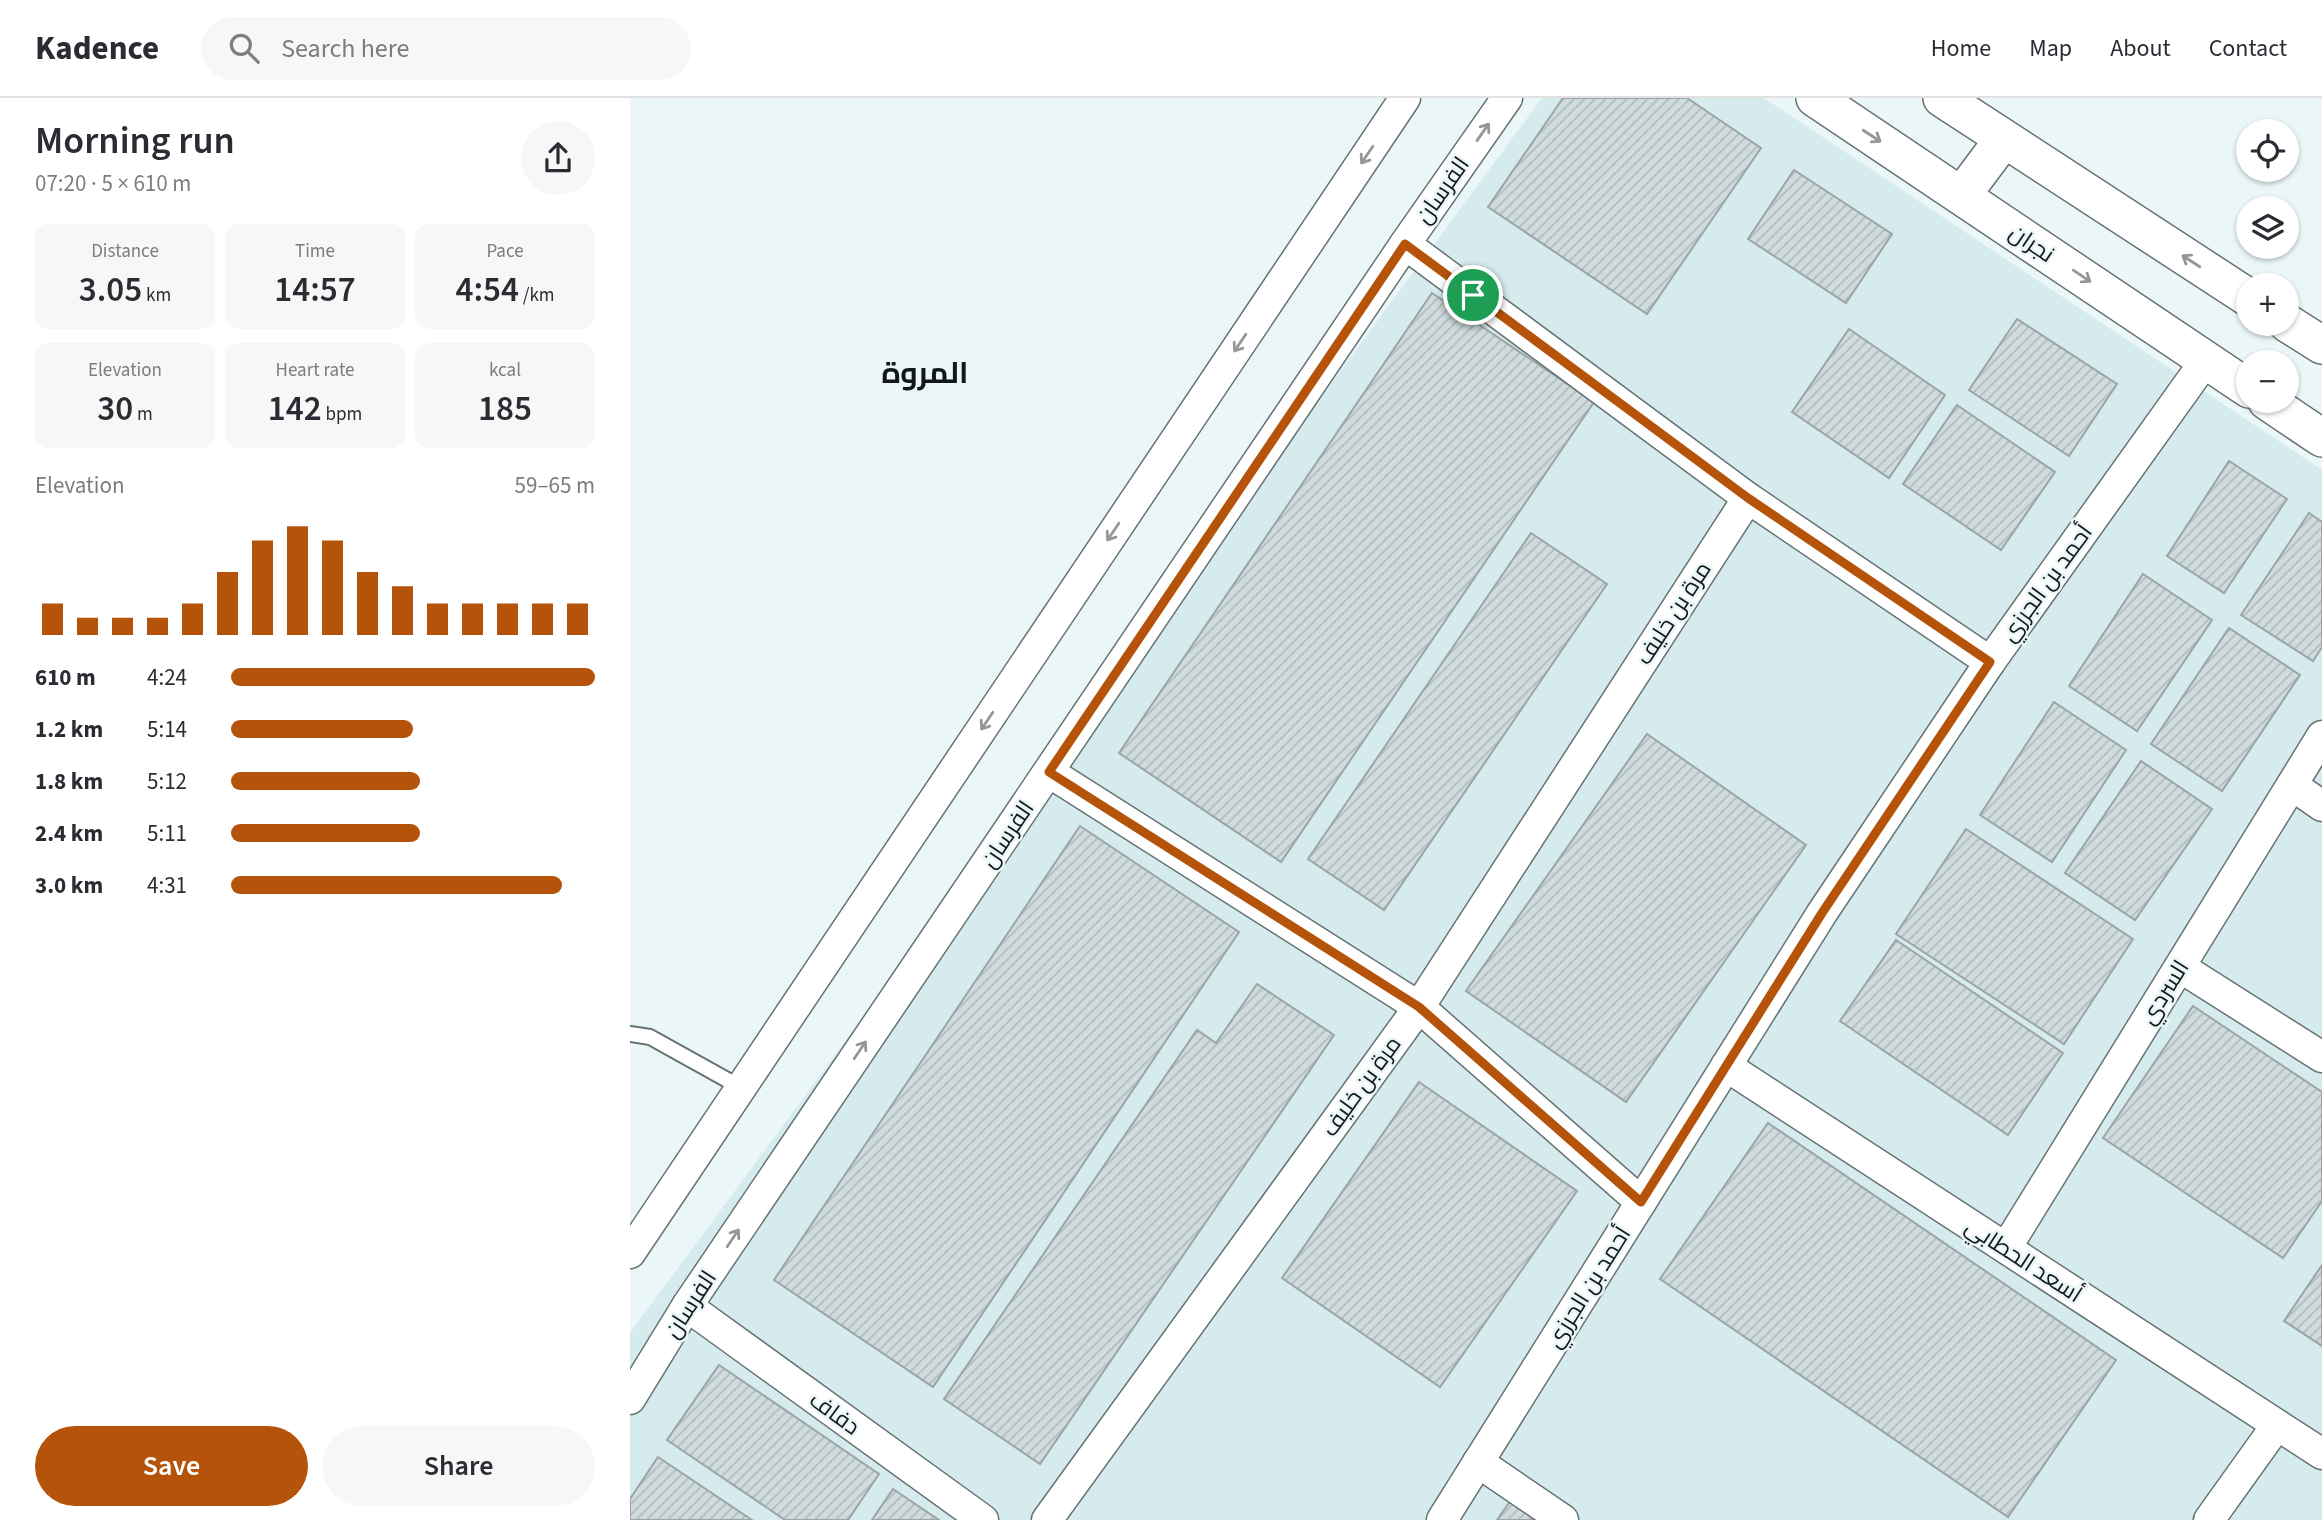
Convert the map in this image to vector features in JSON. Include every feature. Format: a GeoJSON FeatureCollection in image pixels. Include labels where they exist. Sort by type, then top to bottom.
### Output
{"type":"FeatureCollection","features":[{"type":"Feature","properties":{"kind":"street"},"geometry":{"type":"LineString","coordinates":[[630,1253],[1405,98]]}},
{"type":"Feature","properties":{"kind":"street","name":"الفرسان"},"geometry":{"type":"LineString","coordinates":[[630,1399],[687,1306],[1405,244],[1507,98]]}},
{"type":"Feature","properties":{"kind":"street","name":"نجران"},"geometry":{"type":"LineString","coordinates":[[1815,98],[2236,380]]}},
{"type":"Feature","properties":{"kind":"street"},"geometry":{"type":"LineString","coordinates":[[1942,98],[2236,290]]}},
{"type":"Feature","properties":{"kind":"street"},"geometry":{"type":"LineString","coordinates":[[1962,195],[2003,140]]}},
{"type":"Feature","properties":{"kind":"street"},"geometry":{"type":"LineString","coordinates":[[1405,244],[1748,498],[1990,662]]}},
{"type":"Feature","properties":{"kind":"street"},"geometry":{"type":"LineString","coordinates":[[2299,331],[2322,345]]}},
{"type":"Feature","properties":{"kind":"street","name":"أحمد بن الجرزي"},"geometry":{"type":"LineString","coordinates":[[1442,1520],[1822,913],[1990,662],[2206,360]]}},
{"type":"Feature","properties":{"kind":"street"},"geometry":{"type":"LineString","coordinates":[[2285,413],[2322,438]]}},
{"type":"Feature","properties":{"kind":"street","name":"مرة بن خليف"},"geometry":{"type":"LineString","coordinates":[[1047,1520],[1419,1007],[1748,498]]}},
{"type":"Feature","properties":{"kind":"street","name":"السردي"},"geometry":{"type":"LineString","coordinates":[[2006,1248],[2322,736]]}},
{"type":"Feature","properties":{"kind":"street"},"geometry":{"type":"LineString","coordinates":[[1049,772],[1419,1007],[1641,1202]]}},
{"type":"Feature","properties":{"kind":"street"},"geometry":{"type":"LineString","coordinates":[[2292,786],[2322,806]]}},
{"type":"Feature","properties":{"kind":"street"},"geometry":{"type":"LineString","coordinates":[[2179,967],[2322,1057]]}},
{"type":"Feature","properties":{"kind":"street","name":"أسعد الحطابي"},"geometry":{"type":"LineString","coordinates":[[1726,1066],[2322,1454]]}},
{"type":"Feature","properties":{"kind":"street","name":"دفاف"},"geometry":{"type":"LineString","coordinates":[[687,1306],[983,1520]]}},
{"type":"Feature","properties":{"kind":"street"},"geometry":{"type":"LineString","coordinates":[[2209,1520],[2277,1425]]}},
{"type":"Feature","properties":{"kind":"street"},"geometry":{"type":"LineString","coordinates":[[1478,1462],[1563,1520]]}},
{"type":"Feature","properties":{"kind":"lane"},"geometry":{"type":"LineString","coordinates":[[630,1034],[650,1037],[740,1087]]}},
{"type":"Feature","properties":{"kind":"shaded area"},"geometry":{"type":"Polygon","coordinates":[[[1542,98],[1764,98],[2322,470],[2322,1520],[630,1520],[630,1333],[1542,98]]]}},
{"type":"Feature","properties":{"kind":"building"},"geometry":{"type":"Polygon","coordinates":[[[1563,98],[1687,98],[1761,148],[1647,314],[1488,207],[1563,98]]]}},
{"type":"Feature","properties":{"kind":"building"},"geometry":{"type":"Polygon","coordinates":[[[1794,170],[1892,234],[1846,303],[1748,239],[1794,170]]]}},
{"type":"Feature","properties":{"kind":"building"},"geometry":{"type":"Polygon","coordinates":[[[1432,293],[1594,402],[1281,862],[1119,753],[1432,293]]]}},
{"type":"Feature","properties":{"kind":"building"},"geometry":{"type":"Polygon","coordinates":[[[2017,319],[2117,384],[2069,456],[1969,390],[2017,319]]]}},
{"type":"Feature","properties":{"kind":"building"},"geometry":{"type":"Polygon","coordinates":[[[1849,329],[1945,395],[1889,478],[1792,412],[1849,329]]]}},
{"type":"Feature","properties":{"kind":"building"},"geometry":{"type":"Polygon","coordinates":[[[1957,405],[2055,472],[2001,550],[1903,484],[1957,405]]]}},
{"type":"Feature","properties":{"kind":"building"},"geometry":{"type":"Polygon","coordinates":[[[2229,461],[2287,499],[2224,593],[2167,556],[2229,461]]]}},
{"type":"Feature","properties":{"kind":"building"},"geometry":{"type":"Polygon","coordinates":[[[2309,513],[2322,522],[2322,647],[2313,661],[2241,615],[2309,513]]]}},
{"type":"Feature","properties":{"kind":"building"},"geometry":{"type":"Polygon","coordinates":[[[1531,533],[1607,584],[1384,910],[1308,859],[1531,533]]]}},
{"type":"Feature","properties":{"kind":"building"},"geometry":{"type":"Polygon","coordinates":[[[2143,574],[2212,620],[2137,731],[2069,686],[2143,574]]]}},
{"type":"Feature","properties":{"kind":"building"},"geometry":{"type":"Polygon","coordinates":[[[2229,628],[2300,675],[2222,791],[2151,744],[2229,628]]]}},
{"type":"Feature","properties":{"kind":"building"},"geometry":{"type":"Polygon","coordinates":[[[2054,702],[2126,750],[2052,862],[1980,815],[2054,702]]]}},
{"type":"Feature","properties":{"kind":"building"},"geometry":{"type":"Polygon","coordinates":[[[1647,734],[1806,845],[1626,1102],[1466,991],[1647,734]]]}},
{"type":"Feature","properties":{"kind":"building"},"geometry":{"type":"Polygon","coordinates":[[[2141,761],[2212,809],[2135,920],[2065,873],[2141,761]]]}},
{"type":"Feature","properties":{"kind":"building"},"geometry":{"type":"Polygon","coordinates":[[[1080,826],[1239,932],[933,1387],[774,1280],[1080,826]]]}},
{"type":"Feature","properties":{"kind":"building"},"geometry":{"type":"Polygon","coordinates":[[[1966,829],[2133,939],[2064,1044],[1896,934],[1966,829]]]}},
{"type":"Feature","properties":{"kind":"building"},"geometry":{"type":"Polygon","coordinates":[[[1896,940],[2063,1053],[2008,1135],[1840,1021],[1896,940]]]}},
{"type":"Feature","properties":{"kind":"building"},"geometry":{"type":"Polygon","coordinates":[[[1257,984],[1334,1035],[1040,1464],[944,1399],[1197,1030],[1216,1043],[1257,984]]]}},
{"type":"Feature","properties":{"kind":"building"},"geometry":{"type":"Polygon","coordinates":[[[2193,1006],[2322,1092],[2322,1201],[2283,1258],[2103,1138],[2193,1006]]]}},
{"type":"Feature","properties":{"kind":"building"},"geometry":{"type":"Polygon","coordinates":[[[1419,1082],[1577,1191],[1440,1387],[1282,1278],[1419,1082]]]}},
{"type":"Feature","properties":{"kind":"building"},"geometry":{"type":"Polygon","coordinates":[[[1768,1123],[2116,1360],[2008,1517],[1660,1279],[1768,1123]]]}},
{"type":"Feature","properties":{"kind":"building"},"geometry":{"type":"Polygon","coordinates":[[[2322,1265],[2322,1346],[2284,1321],[2322,1265]]]}},
{"type":"Feature","properties":{"kind":"building"},"geometry":{"type":"Polygon","coordinates":[[[719,1365],[879,1474],[848,1520],[785,1520],[667,1440],[719,1365]]]}},
{"type":"Feature","properties":{"kind":"building"},"geometry":{"type":"Polygon","coordinates":[[[658,1457],[752,1520],[630,1520],[630,1499],[658,1457]]]}},
{"type":"Feature","properties":{"kind":"building"},"geometry":{"type":"Polygon","coordinates":[[[893,1489],[939,1520],[872,1520],[893,1489]]]}},
{"type":"Feature","properties":{"kind":"building"},"geometry":{"type":"Polygon","coordinates":[[[1513,1497],[1546,1520],[1497,1520],[1513,1497]]]}},
{"type":"Feature","properties":{"kind":"district","name":"المروة"},"geometry":{"type":"Point","coordinates":[925,373]}},
{"type":"Feature","properties":{"kind":"route"},"geometry":{"type":"LineString","coordinates":[[1405,244],[1473,295],[1748,498],[1990,662],[1822,913],[1641,1202],[1419,1007],[1049,772],[1405,244]]}}]}
